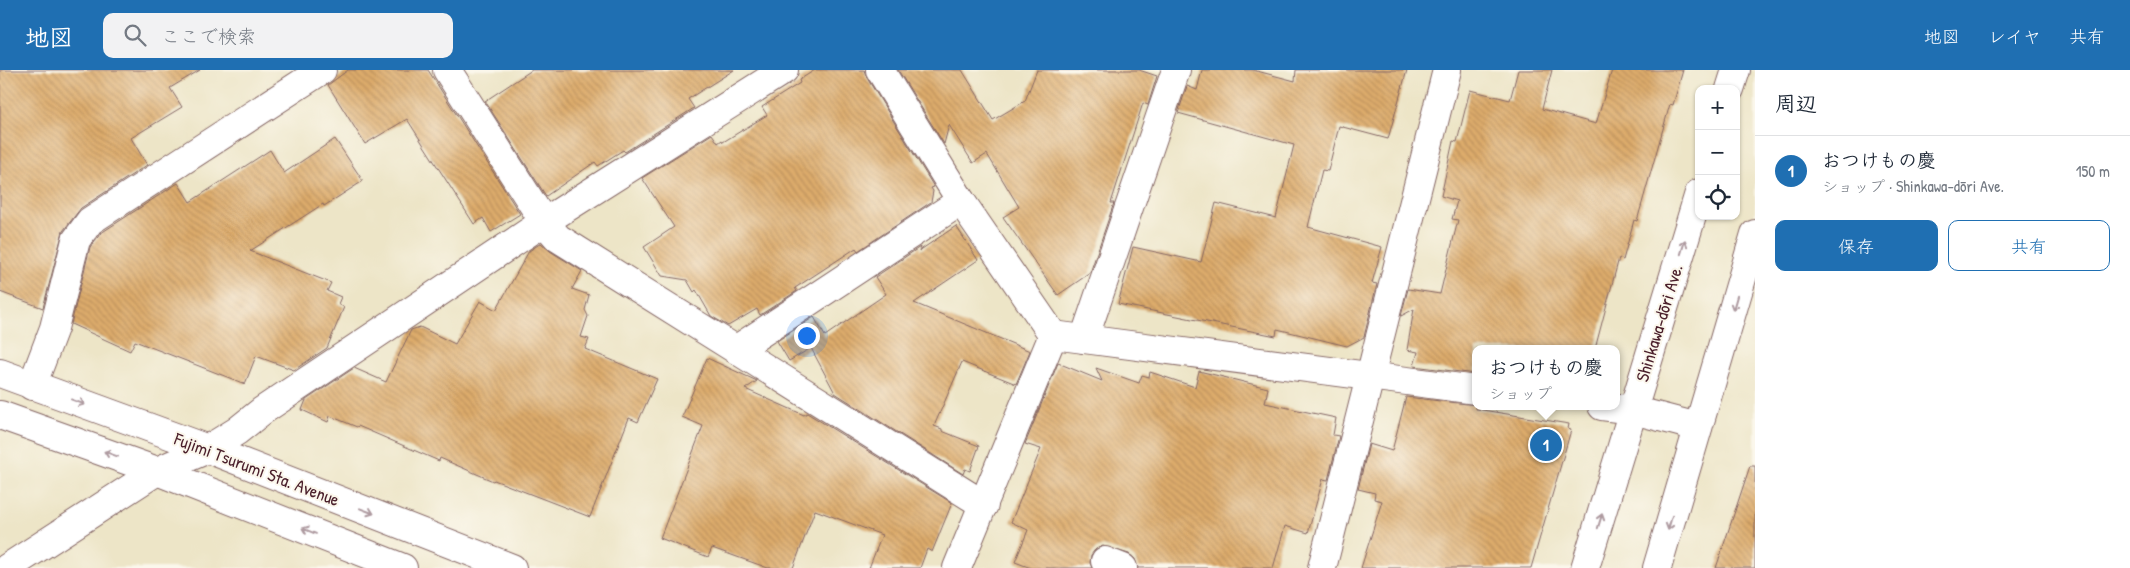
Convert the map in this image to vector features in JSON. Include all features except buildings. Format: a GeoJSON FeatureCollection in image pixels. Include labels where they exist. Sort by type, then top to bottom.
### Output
{"type":"FeatureCollection","features":[{"type":"Feature","properties":{"kind":"street"},"geometry":{"type":"LineString","coordinates":[[32,386],[54,328],[76,240],[90,221],[322,70]]}},
{"type":"Feature","properties":{"kind":"street"},"geometry":{"type":"LineString","coordinates":[[447,70],[544,222],[558,238],[984,505]]}},
{"type":"Feature","properties":{"kind":"street"},"geometry":{"type":"LineString","coordinates":[[7,568],[157,471],[208,449],[236,432],[262,411],[544,222],[784,70]]}},
{"type":"Feature","properties":{"kind":"street"},"geometry":{"type":"LineString","coordinates":[[880,70],[961,201],[1053,335],[1472,389]]}},
{"type":"Feature","properties":{"kind":"street"},"geometry":{"type":"LineString","coordinates":[[1084,339],[1176,70]]}},
{"type":"Feature","properties":{"kind":"street"},"geometry":{"type":"LineString","coordinates":[[1322,568],[1447,70]]}},
{"type":"Feature","properties":{"kind":"street"},"geometry":{"type":"LineString","coordinates":[[1731,85],[1736,70]]}},
{"type":"Feature","properties":{"kind":"street"},"geometry":{"type":"LineString","coordinates":[[737,349],[961,201]]}},
{"type":"Feature","properties":{"kind":"street","name":"Shinkawa-dōri Ave."},"geometry":{"type":"LineString","coordinates":[[1585,568],[1695,206]]}},
{"type":"Feature","properties":{"kind":"street"},"geometry":{"type":"LineString","coordinates":[[1657,568],[1753,248]]}},
{"type":"Feature","properties":{"kind":"street"},"geometry":{"type":"LineString","coordinates":[[957,568],[1053,335]]}},
{"type":"Feature","properties":{"kind":"street","name":"Fujimi Tsurumi Sta. Avenue"},"geometry":{"type":"LineString","coordinates":[[0,373],[208,449],[512,568]]}},
{"type":"Feature","properties":{"kind":"street"},"geometry":{"type":"LineString","coordinates":[[1620,408],[1633,410],[1698,428]]}},
{"type":"Feature","properties":{"kind":"street"},"geometry":{"type":"LineString","coordinates":[[0,415],[157,471],[404,568]]}},
{"type":"Feature","properties":{"kind":"place","name":"おつけもの慶"},"geometry":{"type":"Point","coordinates":[1546,445]}}]}
